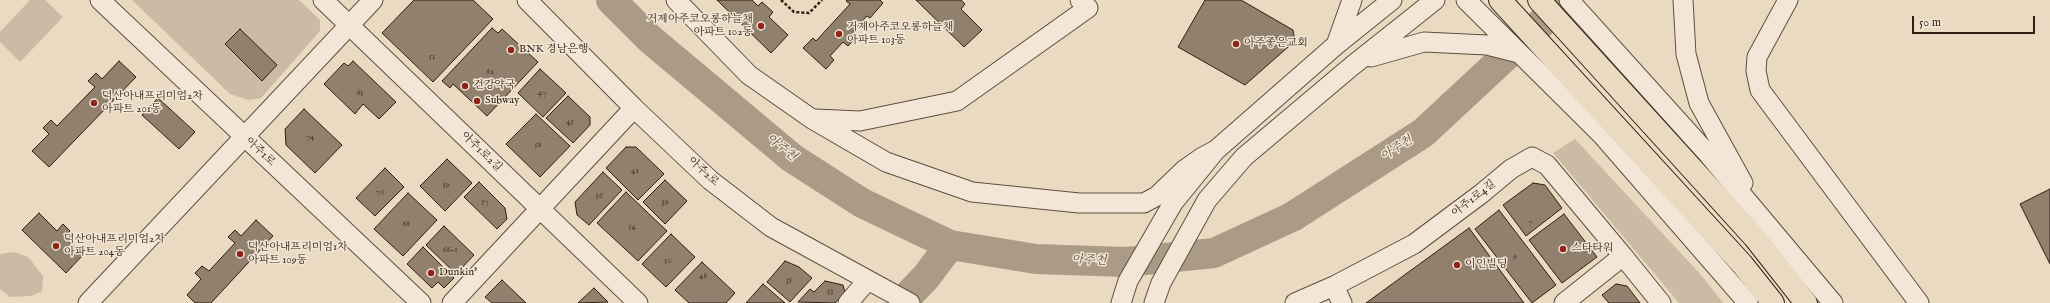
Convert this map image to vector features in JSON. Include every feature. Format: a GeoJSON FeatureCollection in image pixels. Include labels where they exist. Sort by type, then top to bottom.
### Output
{"type":"FeatureCollection","features":[{"type":"Feature","properties":{"kind":"highway"},"geometry":{"type":"LineString","coordinates":[[1500,0],[1742,264],[1773,303]]}},
{"type":"Feature","properties":{"kind":"highway"},"geometry":{"type":"LineString","coordinates":[[1539,0],[1755,238],[1806,303]]}},
{"type":"Feature","properties":{"kind":"street","name":"아주1로"},"geometry":{"type":"LineString","coordinates":[[100,0],[421,303]]}},
{"type":"Feature","properties":{"kind":"street","name":"아주1로2길"},"geometry":{"type":"LineString","coordinates":[[323,0],[638,303]]}},
{"type":"Feature","properties":{"kind":"street"},"geometry":{"type":"LineString","coordinates":[[88,303],[373,0]]}},
{"type":"Feature","properties":{"kind":"street","name":"아주2로"},"geometry":{"type":"LineString","coordinates":[[527,0],[634,108],[710,180],[771,227],[910,303]]}},
{"type":"Feature","properties":{"kind":"street"},"geometry":{"type":"LineString","coordinates":[[676,0],[749,75],[812,119],[886,162],[972,192],[1079,204],[1144,203],[1157,196],[1184,170],[1216,150]]}},
{"type":"Feature","properties":{"kind":"street"},"geometry":{"type":"LineString","coordinates":[[812,119],[860,121],[957,101],[1088,8],[1080,0]]}},
{"type":"Feature","properties":{"kind":"street"},"geometry":{"type":"LineString","coordinates":[[1336,46],[1352,0]]}},
{"type":"Feature","properties":{"kind":"street"},"geometry":{"type":"LineString","coordinates":[[1106,303],[1125,290],[1173,203],[1216,150],[1336,46],[1392,0]]}},
{"type":"Feature","properties":{"kind":"street"},"geometry":{"type":"LineString","coordinates":[[1158,295],[1207,200],[1244,157],[1352,66],[1435,0]]}},
{"type":"Feature","properties":{"kind":"street"},"geometry":{"type":"LineString","coordinates":[[1569,0],[1653,92],[1833,303]]}},
{"type":"Feature","properties":{"kind":"street"},"geometry":{"type":"LineString","coordinates":[[1683,0],[1686,54],[1699,103],[1764,221]]}},
{"type":"Feature","properties":{"kind":"street"},"geometry":{"type":"LineString","coordinates":[[1788,0],[1758,57],[1756,71],[1760,90],[1920,303]]}},
{"type":"Feature","properties":{"kind":"street"},"geometry":{"type":"LineString","coordinates":[[1472,5],[1602,136],[1748,303]]}},
{"type":"Feature","properties":{"kind":"street"},"geometry":{"type":"LineString","coordinates":[[1352,66],[1380,53],[1424,42],[1487,44],[1521,54]]}},
{"type":"Feature","properties":{"kind":"street"},"geometry":{"type":"LineString","coordinates":[[452,303],[634,108]]}},
{"type":"Feature","properties":{"kind":"street","name":"아주1로4길"},"geometry":{"type":"LineString","coordinates":[[1295,303],[1338,295],[1414,244],[1481,194],[1511,169],[1532,156],[1547,165],[1623,256]]}},
{"type":"Feature","properties":{"kind":"street"},"geometry":{"type":"LineString","coordinates":[[1564,303],[1623,256],[1661,303]]}},
{"type":"Feature","properties":{"kind":"street"},"geometry":{"type":"LineString","coordinates":[[848,303],[868,281]]}},
{"type":"Feature","properties":{"kind":"path"},"geometry":{"type":"LineString","coordinates":[[781,0],[794,12],[809,13],[822,0]]}},
{"type":"Feature","properties":{"kind":"shaded area"},"geometry":{"type":"Polygon","coordinates":[[[30,0],[45,0],[63,17],[20,62],[0,42],[0,32],[30,0]]]}},
{"type":"Feature","properties":{"kind":"shaded area"},"geometry":{"type":"Polygon","coordinates":[[[132,0],[299,0],[320,20],[320,31],[261,98],[249,100],[230,94],[132,0]]]}},
{"type":"Feature","properties":{"kind":"shaded area"},"geometry":{"type":"Polygon","coordinates":[[[1575,139],[1702,276],[1723,303],[1679,303],[1553,153],[1575,139]]]}},
{"type":"Feature","properties":{"kind":"shaded area"},"geometry":{"type":"Polygon","coordinates":[[[14,252],[28,257],[43,276],[42,291],[31,296],[10,297],[0,289],[0,254],[14,252]]]}},
{"type":"Feature","properties":{"kind":"building"},"geometry":{"type":"Polygon","coordinates":[[[414,0],[473,0],[493,19],[433,82],[382,33],[414,0]]]}},
{"type":"Feature","properties":{"kind":"building","name":"거제아주코오롱하늘채 아파트 102동"},"geometry":{"type":"Polygon","coordinates":[[[717,0],[752,0],[758,6],[762,2],[773,12],[769,17],[788,35],[771,53],[717,0]]]}},
{"type":"Feature","properties":{"kind":"building","name":"거제아주코오롱하늘채 아파트 103동"},"geometry":{"type":"Polygon","coordinates":[[[880,0],[883,3],[870,18],[867,16],[853,31],[857,36],[848,46],[843,42],[830,56],[834,60],[826,69],[803,48],[813,38],[816,41],[850,4],[846,1],[880,0]]]}},
{"type":"Feature","properties":{"kind":"building"},"geometry":{"type":"Polygon","coordinates":[[[916,0],[961,0],[965,4],[961,9],[982,30],[964,47],[916,0]]]}},
{"type":"Feature","properties":{"kind":"building","name":"아주좋은교회"},"geometry":{"type":"Polygon","coordinates":[[[1205,0],[1241,0],[1293,30],[1295,41],[1245,85],[1178,47],[1205,0]]]}},
{"type":"Feature","properties":{"kind":"building"},"geometry":{"type":"Polygon","coordinates":[[[492,28],[498,33],[502,29],[538,62],[487,116],[453,84],[450,88],[442,81],[492,28]]]}},
{"type":"Feature","properties":{"kind":"building"},"geometry":{"type":"Polygon","coordinates":[[[240,29],[277,65],[262,81],[225,44],[240,29]]]}},
{"type":"Feature","properties":{"kind":"building","name":"덕산아내프리미엄2차 아파트 201동"},"geometry":{"type":"Polygon","coordinates":[[[119,61],[136,77],[49,167],[32,151],[49,134],[43,128],[51,120],[57,126],[95,87],[88,81],[96,73],[102,79],[119,61]]]}},
{"type":"Feature","properties":{"kind":"building"},"geometry":{"type":"Polygon","coordinates":[[[353,61],[396,102],[379,119],[363,104],[355,114],[324,84],[344,63],[348,66],[353,61]]]}},
{"type":"Feature","properties":{"kind":"building"},"geometry":{"type":"Polygon","coordinates":[[[540,69],[566,93],[543,117],[518,93],[540,69]]]}},
{"type":"Feature","properties":{"kind":"building"},"geometry":{"type":"Polygon","coordinates":[[[568,96],[590,117],[590,125],[573,143],[546,118],[568,96]]]}},
{"type":"Feature","properties":{"kind":"building"},"geometry":{"type":"Polygon","coordinates":[[[158,98],[195,132],[179,149],[142,115],[158,98]]]}},
{"type":"Feature","properties":{"kind":"building"},"geometry":{"type":"Polygon","coordinates":[[[304,109],[342,145],[315,173],[286,145],[285,129],[304,109]]]}},
{"type":"Feature","properties":{"kind":"building"},"geometry":{"type":"Polygon","coordinates":[[[536,114],[570,146],[540,177],[506,144],[536,114]]]}},
{"type":"Feature","properties":{"kind":"building"},"geometry":{"type":"Polygon","coordinates":[[[626,147],[636,147],[664,174],[638,200],[606,168],[626,147]]]}},
{"type":"Feature","properties":{"kind":"building"},"geometry":{"type":"Polygon","coordinates":[[[447,159],[472,183],[445,211],[420,186],[447,159]]]}},
{"type":"Feature","properties":{"kind":"building"},"geometry":{"type":"Polygon","coordinates":[[[385,168],[404,187],[375,216],[356,198],[385,168]]]}},
{"type":"Feature","properties":{"kind":"building"},"geometry":{"type":"Polygon","coordinates":[[[603,172],[622,190],[589,225],[577,215],[575,202],[603,172]]]}},
{"type":"Feature","properties":{"kind":"building"},"geometry":{"type":"Polygon","coordinates":[[[665,180],[687,201],[665,224],[643,202],[665,180]]]}},
{"type":"Feature","properties":{"kind":"building"},"geometry":{"type":"Polygon","coordinates":[[[479,182],[505,208],[507,219],[497,229],[464,197],[479,182]]]}},
{"type":"Feature","properties":{"kind":"building"},"geometry":{"type":"Polygon","coordinates":[[[1533,183],[1545,185],[1562,208],[1526,236],[1503,205],[1533,183]]]}},
{"type":"Feature","properties":{"kind":"building"},"geometry":{"type":"Polygon","coordinates":[[[2050,189],[2050,264],[2020,204],[2050,189]]]}},
{"type":"Feature","properties":{"kind":"building"},"geometry":{"type":"Polygon","coordinates":[[[626,192],[667,231],[638,261],[597,223],[626,192]]]}},
{"type":"Feature","properties":{"kind":"building"},"geometry":{"type":"Polygon","coordinates":[[[408,193],[437,220],[403,256],[374,229],[408,193]]]}},
{"type":"Feature","properties":{"kind":"building"},"geometry":{"type":"Polygon","coordinates":[[[1499,210],[1556,285],[1532,303],[1475,229],[1499,210]]]}},
{"type":"Feature","properties":{"kind":"building","name":"덕산아내프리미엄2차 아파트 204동"},"geometry":{"type":"Polygon","coordinates":[[[39,213],[57,231],[63,224],[70,231],[64,237],[83,255],[66,273],[22,230],[39,213]]]}},
{"type":"Feature","properties":{"kind":"building","name":"스타타워"},"geometry":{"type":"Polygon","coordinates":[[[1564,214],[1597,257],[1562,283],[1529,240],[1564,214]]]}},
{"type":"Feature","properties":{"kind":"building","name":"덕산아내프리미엄1차 아파트 109동"},"geometry":{"type":"Polygon","coordinates":[[[256,220],[273,236],[211,303],[195,303],[187,295],[201,279],[195,273],[202,266],[209,271],[235,243],[228,237],[235,230],[241,236],[256,220]]]}},
{"type":"Feature","properties":{"kind":"building"},"geometry":{"type":"Polygon","coordinates":[[[444,226],[474,255],[456,274],[426,245],[444,226]]]}},
{"type":"Feature","properties":{"kind":"building","name":"이인빌딩"},"geometry":{"type":"Polygon","coordinates":[[[1469,228],[1524,303],[1366,303],[1469,228]]]}},
{"type":"Feature","properties":{"kind":"building"},"geometry":{"type":"Polygon","coordinates":[[[671,234],[695,257],[666,287],[642,264],[671,234]]]}},
{"type":"Feature","properties":{"kind":"building"},"geometry":{"type":"Polygon","coordinates":[[[423,247],[454,278],[444,288],[438,282],[432,288],[407,264],[423,247]]]}},
{"type":"Feature","properties":{"kind":"building"},"geometry":{"type":"Polygon","coordinates":[[[785,261],[799,267],[812,278],[790,302],[767,282],[785,261]]]}},
{"type":"Feature","properties":{"kind":"building"},"geometry":{"type":"Polygon","coordinates":[[[702,262],[735,293],[726,303],[689,303],[675,290],[702,262]]]}},
{"type":"Feature","properties":{"kind":"building"},"geometry":{"type":"Polygon","coordinates":[[[502,280],[526,303],[492,303],[485,297],[502,280]]]}},
{"type":"Feature","properties":{"kind":"building"},"geometry":{"type":"Polygon","coordinates":[[[825,281],[843,285],[845,292],[835,303],[798,302],[810,289],[814,292],[825,281]]]}},
{"type":"Feature","properties":{"kind":"building"},"geometry":{"type":"Polygon","coordinates":[[[763,284],[785,303],[746,303],[763,284]]]}},
{"type":"Feature","properties":{"kind":"building"},"geometry":{"type":"Polygon","coordinates":[[[1616,284],[1627,286],[1640,303],[1609,303],[1602,295],[1616,284]]]}},
{"type":"Feature","properties":{"kind":"building"},"geometry":{"type":"Polygon","coordinates":[[[594,288],[608,302],[578,303],[594,288]]]}},
{"type":"Feature","properties":{"kind":"waterway","name":"아주천"},"geometry":{"type":"LineString","coordinates":[[611,0],[650,39],[792,158],[862,203],[950,245],[1036,259],[1126,262],[1214,253],[1292,217],[1423,133],[1566,0]]}},
{"type":"Feature","properties":{"kind":"waterway"},"geometry":{"type":"LineString","coordinates":[[901,303],[926,277],[950,245]]}},
{"type":"Feature","properties":{"kind":"place","name":"거제아주코오롱하늘채 아파트 102동"},"geometry":{"type":"Point","coordinates":[761,26]}},
{"type":"Feature","properties":{"kind":"place","name":"거제아주코오롱하늘채 아파트 103동"},"geometry":{"type":"Point","coordinates":[839,34]}},
{"type":"Feature","properties":{"kind":"place","name":"아주좋은교회"},"geometry":{"type":"Point","coordinates":[1236,44]}},
{"type":"Feature","properties":{"kind":"place","name":"BNK 경남은행"},"geometry":{"type":"Point","coordinates":[511,50]}},
{"type":"Feature","properties":{"kind":"place","name":"건강약국"},"geometry":{"type":"Point","coordinates":[465,86]}},
{"type":"Feature","properties":{"kind":"place","name":"Subway"},"geometry":{"type":"Point","coordinates":[477,101]}},
{"type":"Feature","properties":{"kind":"place","name":"덕산아내프리미엄2차 아파트 201동"},"geometry":{"type":"Point","coordinates":[94,103]}},
{"type":"Feature","properties":{"kind":"place","name":"덕산아내프리미엄2차 아파트 204동"},"geometry":{"type":"Point","coordinates":[56,246]}},
{"type":"Feature","properties":{"kind":"place","name":"스타타워"},"geometry":{"type":"Point","coordinates":[1563,249]}},
{"type":"Feature","properties":{"kind":"place","name":"덕산아내프리미엄1차 아파트 109동"},"geometry":{"type":"Point","coordinates":[240,254]}},
{"type":"Feature","properties":{"kind":"place","name":"이인빌딩"},"geometry":{"type":"Point","coordinates":[1457,265]}},
{"type":"Feature","properties":{"kind":"place","name":"Dunkin'"},"geometry":{"type":"Point","coordinates":[431,273]}}]}
